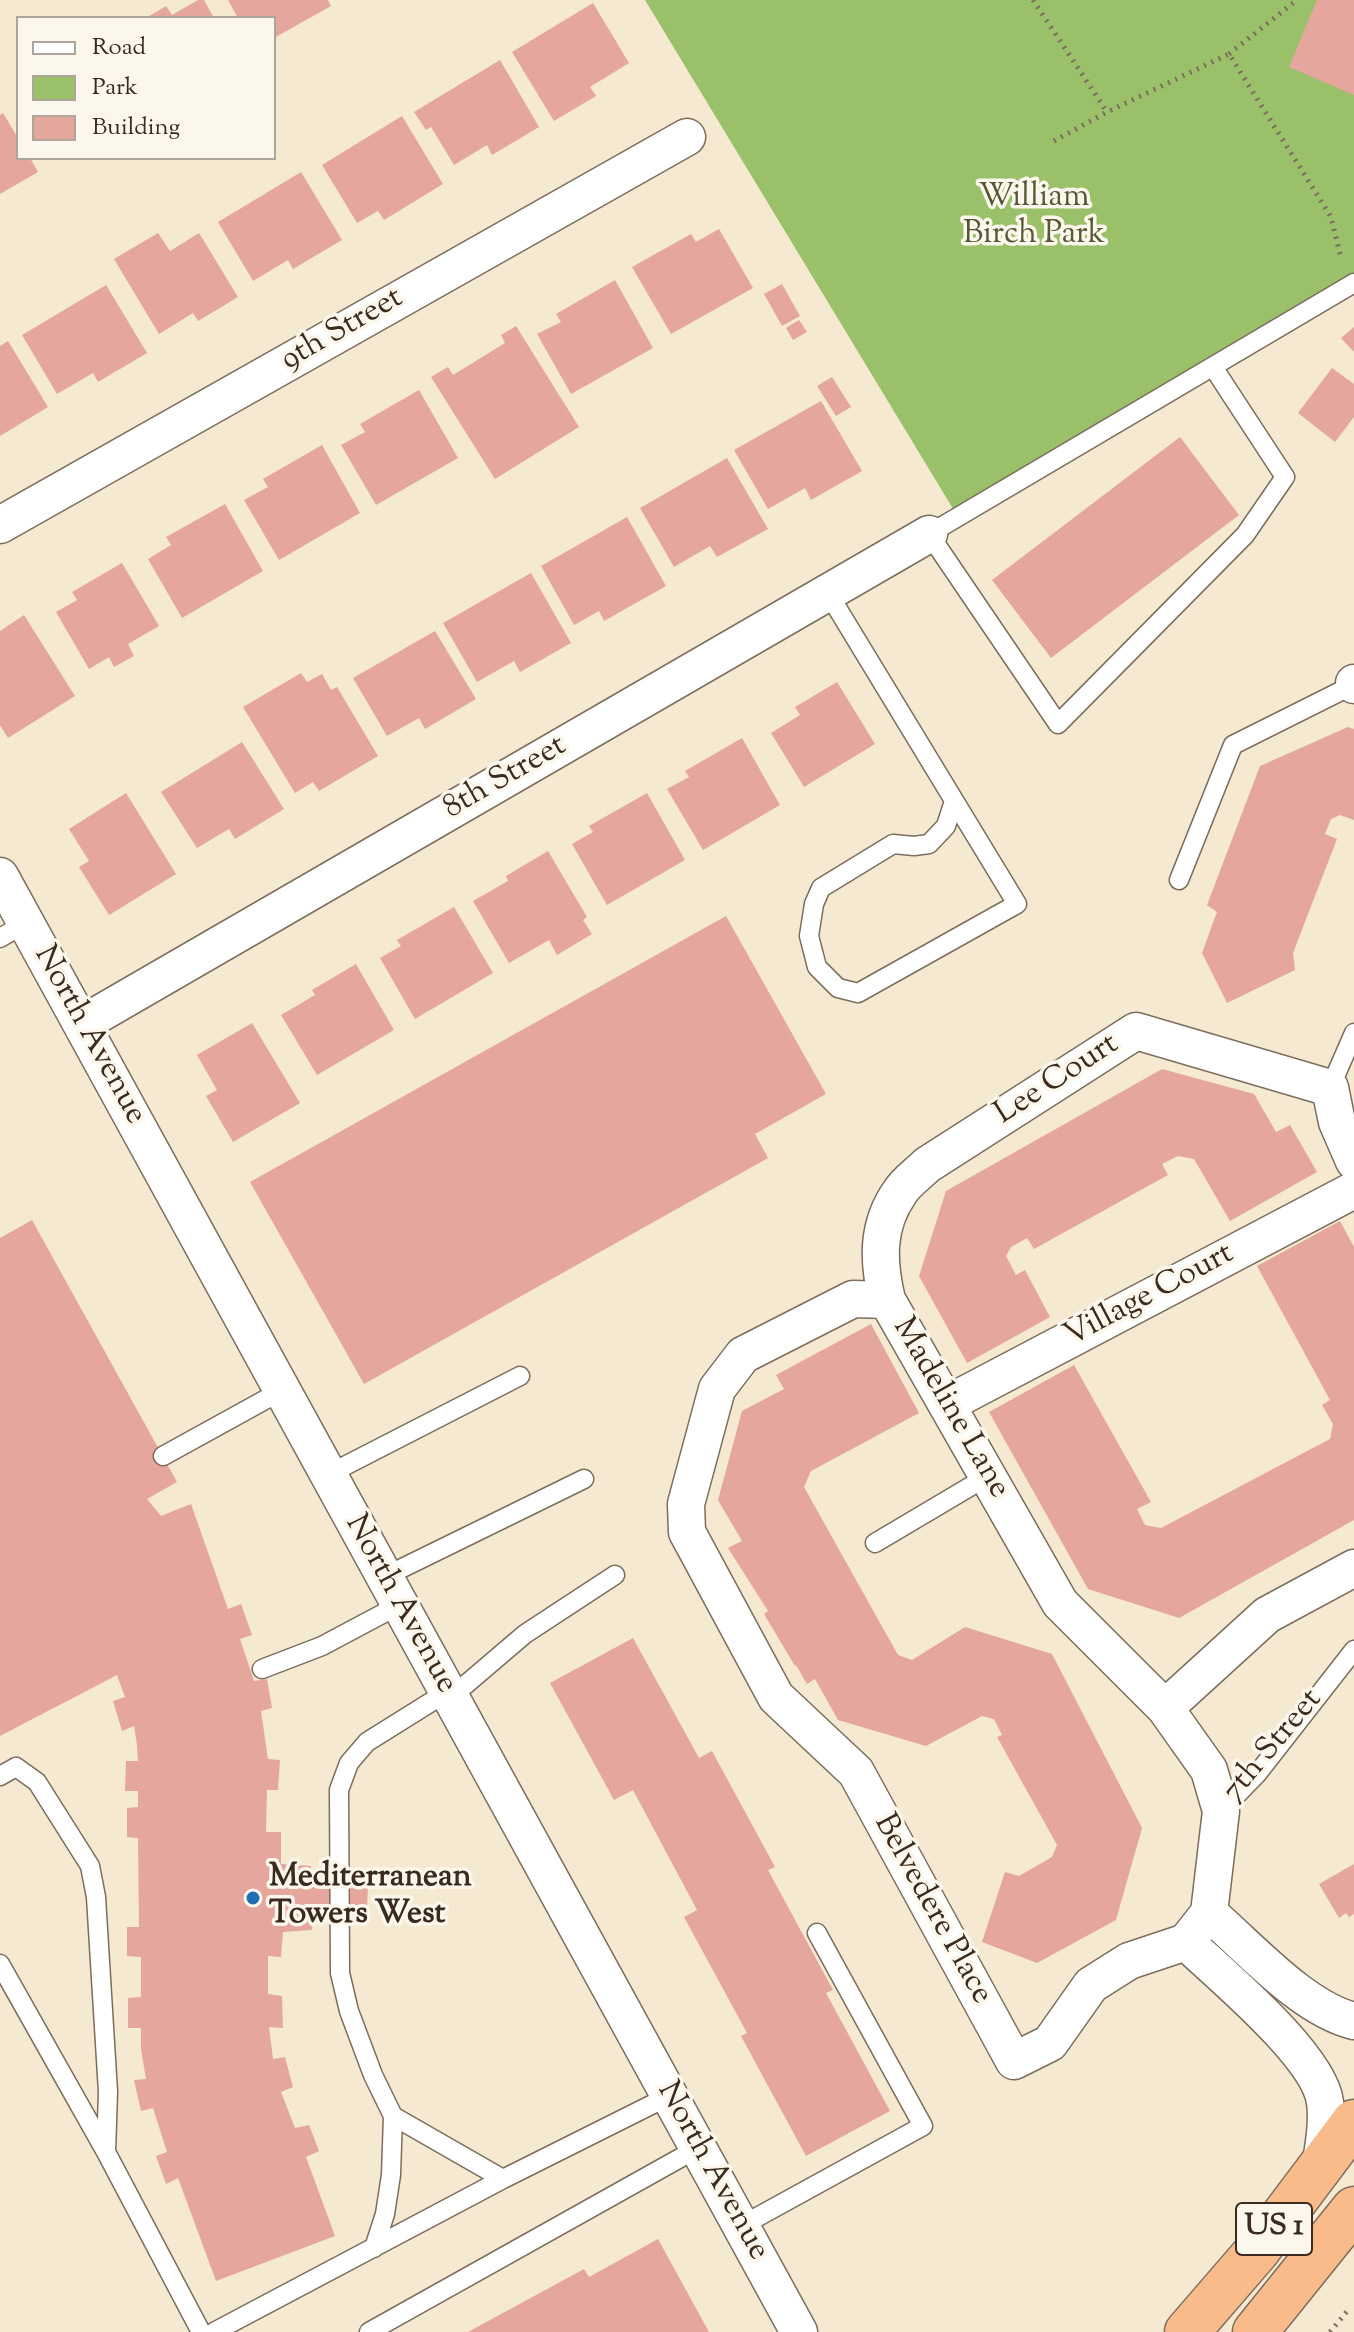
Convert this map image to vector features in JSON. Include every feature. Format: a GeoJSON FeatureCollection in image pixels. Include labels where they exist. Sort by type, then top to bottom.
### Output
{"type":"FeatureCollection","features":[{"type":"Feature","properties":{"kind":"highway","name":"US 1"},"geometry":{"type":"LineString","coordinates":[[1187,2332],[1257,2251],[1354,2122]]}},
{"type":"Feature","properties":{"kind":"highway","name":"US 1"},"geometry":{"type":"LineString","coordinates":[[1255,2332],[1354,2209]]}},
{"type":"Feature","properties":{"kind":"street","name":"9th Street"},"geometry":{"type":"LineString","coordinates":[[0,525],[687,137]]}},
{"type":"Feature","properties":{"kind":"street","name":"8th Street"},"geometry":{"type":"LineString","coordinates":[[82,1024],[929,534]]}},
{"type":"Feature","properties":{"kind":"street","name":"North Avenue"},"geometry":{"type":"LineString","coordinates":[[0,876],[13,930],[82,1024],[799,2332]]}},
{"type":"Feature","properties":{"kind":"street","name":"Lee Court"},"geometry":{"type":"LineString","coordinates":[[887,1300],[879,1265],[882,1227],[900,1191],[927,1165],[1136,1031],[1330,1088]]}},
{"type":"Feature","properties":{"kind":"street"},"geometry":{"type":"LineString","coordinates":[[1330,1088],[1337,1122],[1354,1161]]}},
{"type":"Feature","properties":{"kind":"street","name":"Village Court"},"geometry":{"type":"LineString","coordinates":[[947,1404],[1354,1190]]}},
{"type":"Feature","properties":{"kind":"street","name":"Madeline Lane"},"geometry":{"type":"LineString","coordinates":[[717,1590],[687,1532],[686,1504],[717,1389],[743,1355],[809,1320],[853,1299],[887,1300],[1060,1603],[1165,1708],[1209,1770],[1221,1811]]}},
{"type":"Feature","properties":{"kind":"street"},"geometry":{"type":"LineString","coordinates":[[1165,1708],[1267,1615],[1354,1568]]}},
{"type":"Feature","properties":{"kind":"street","name":"Belvedere Place"},"geometry":{"type":"LineString","coordinates":[[717,1590],[776,1697],[856,1772],[1014,2061],[1050,2043],[1091,1985],[1129,1961],[1186,1942]]}},
{"type":"Feature","properties":{"kind":"street","name":"7th Street"},"geometry":{"type":"LineString","coordinates":[[1209,1913],[1221,1811]]}},
{"type":"Feature","properties":{"kind":"street"},"geometry":{"type":"LineString","coordinates":[[1320,2169],[1325,2102],[1320,2080],[1300,2052],[1186,1942],[1209,1913],[1307,2000],[1341,2018],[1354,2021]]}},
{"type":"Feature","properties":{"kind":"lane"},"geometry":{"type":"LineString","coordinates":[[1213,367],[1285,477],[1245,535],[1058,724],[929,534],[1351,284]]}},
{"type":"Feature","properties":{"kind":"lane"},"geometry":{"type":"LineString","coordinates":[[828,593],[1017,904],[858,993],[838,988],[817,967],[809,936],[814,904],[821,888],[893,844],[929,844],[946,826],[954,801]]}},
{"type":"Feature","properties":{"kind":"lane"},"geometry":{"type":"LineString","coordinates":[[1179,880],[1233,745],[1354,684]]}},
{"type":"Feature","properties":{"kind":"lane"},"geometry":{"type":"LineString","coordinates":[[1330,1088],[1354,1033]]}},
{"type":"Feature","properties":{"kind":"lane"},"geometry":{"type":"LineString","coordinates":[[327,1475],[520,1376]]}},
{"type":"Feature","properties":{"kind":"lane"},"geometry":{"type":"LineString","coordinates":[[163,1456],[281,1391]]}},
{"type":"Feature","properties":{"kind":"lane"},"geometry":{"type":"LineString","coordinates":[[875,1543],[988,1476]]}},
{"type":"Feature","properties":{"kind":"lane"},"geometry":{"type":"LineString","coordinates":[[262,1669],[322,1646],[391,1591],[584,1479]]}},
{"type":"Feature","properties":{"kind":"lane"},"geometry":{"type":"LineString","coordinates":[[374,2248],[385,2214],[391,2175],[393,2116],[373,2075],[349,2011],[340,1973],[339,1790],[349,1763],[367,1742],[449,1695],[525,1634],[615,1575]]}},
{"type":"Feature","properties":{"kind":"lane","name":"7th Street"},"geometry":{"type":"LineString","coordinates":[[1221,1811],[1257,1774],[1354,1650]]}},
{"type":"Feature","properties":{"kind":"lane"},"geometry":{"type":"LineString","coordinates":[[0,1776],[16,1767],[37,1782],[90,1866],[96,1897],[108,2092],[106,2152]]}},
{"type":"Feature","properties":{"kind":"lane"},"geometry":{"type":"LineString","coordinates":[[741,2226],[923,2126],[817,1933]]}},
{"type":"Feature","properties":{"kind":"lane"},"geometry":{"type":"LineString","coordinates":[[0,1964],[106,2152],[201,2332]]}},
{"type":"Feature","properties":{"kind":"lane"},"geometry":{"type":"LineString","coordinates":[[214,2332],[503,2179],[669,2096]]}},
{"type":"Feature","properties":{"kind":"lane"},"geometry":{"type":"LineString","coordinates":[[393,2116],[503,2179]]}},
{"type":"Feature","properties":{"kind":"lane"},"geometry":{"type":"LineString","coordinates":[[369,2332],[698,2148]]}},
{"type":"Feature","properties":{"kind":"path"},"geometry":{"type":"LineString","coordinates":[[1033,0],[1107,112]]}},
{"type":"Feature","properties":{"kind":"path"},"geometry":{"type":"LineString","coordinates":[[1054,141],[1229,54],[1297,0]]}},
{"type":"Feature","properties":{"kind":"path"},"geometry":{"type":"LineString","coordinates":[[1229,54],[1331,217],[1351,284]]}},
{"type":"Feature","properties":{"kind":"path"},"geometry":{"type":"LineString","coordinates":[[1330,2332],[1349,2309]]}},
{"type":"Feature","properties":{"kind":"green space","name":"William Birch Park"},"geometry":{"type":"Polygon","coordinates":[[[645,0],[1354,0],[1354,283],[958,517],[645,0]]]}},
{"type":"Feature","properties":{"kind":"building"},"geometry":{"type":"Polygon","coordinates":[[[198,0],[204,0],[213,16],[149,16],[166,6],[172,15],[198,0]]]}},
{"type":"Feature","properties":{"kind":"building"},"geometry":{"type":"Polygon","coordinates":[[[228,0],[328,0],[331,6],[276,37],[276,16],[237,16],[228,0]]]}},
{"type":"Feature","properties":{"kind":"building"},"geometry":{"type":"Polygon","coordinates":[[[1317,0],[1354,0],[1354,95],[1289,67],[1317,0]]]}},
{"type":"Feature","properties":{"kind":"building"},"geometry":{"type":"Polygon","coordinates":[[[593,3],[629,63],[590,87],[596,96],[554,121],[512,52],[593,3]]]}},
{"type":"Feature","properties":{"kind":"building"},"geometry":{"type":"Polygon","coordinates":[[[500,60],[539,127],[492,155],[487,145],[454,165],[431,127],[426,130],[414,112],[500,60]]]}},
{"type":"Feature","properties":{"kind":"building"},"geometry":{"type":"Polygon","coordinates":[[[3,113],[16,135],[16,160],[31,160],[38,172],[0,194],[0,115],[3,113]]]}},
{"type":"Feature","properties":{"kind":"building"},"geometry":{"type":"Polygon","coordinates":[[[402,116],[443,184],[384,220],[378,211],[357,223],[322,165],[402,116]]]}},
{"type":"Feature","properties":{"kind":"building"},"geometry":{"type":"Polygon","coordinates":[[[301,172],[342,240],[293,269],[288,260],[253,281],[218,222],[301,172]]]}},
{"type":"Feature","properties":{"kind":"building"},"geometry":{"type":"Polygon","coordinates":[[[719,229],[753,288],[671,334],[632,267],[691,234],[696,242],[719,229]]]}},
{"type":"Feature","properties":{"kind":"building"},"geometry":{"type":"Polygon","coordinates":[[[158,233],[170,251],[199,233],[238,297],[198,321],[193,313],[159,334],[114,259],[158,233]]]}},
{"type":"Feature","properties":{"kind":"building"},"geometry":{"type":"Polygon","coordinates":[[[615,280],[653,348],[571,394],[537,334],[561,322],[556,314],[615,280]]]}},
{"type":"Feature","properties":{"kind":"building"},"geometry":{"type":"Polygon","coordinates":[[[782,284],[800,316],[782,326],[764,294],[782,284]]]}},
{"type":"Feature","properties":{"kind":"building"},"geometry":{"type":"Polygon","coordinates":[[[106,285],[147,353],[98,382],[93,373],[57,394],[22,335],[106,285]]]}},
{"type":"Feature","properties":{"kind":"building"},"geometry":{"type":"Polygon","coordinates":[[[799,320],[807,332],[793,340],[786,328],[799,320]]]}},
{"type":"Feature","properties":{"kind":"building"},"geometry":{"type":"Polygon","coordinates":[[[516,326],[579,427],[495,479],[431,377],[448,367],[453,375],[505,343],[501,335],[516,326]]]}},
{"type":"Feature","properties":{"kind":"building"},"geometry":{"type":"Polygon","coordinates":[[[1354,327],[1354,352],[1341,338],[1354,327]]]}},
{"type":"Feature","properties":{"kind":"building"},"geometry":{"type":"Polygon","coordinates":[[[8,341],[48,407],[0,436],[0,346],[8,341]]]}},
{"type":"Feature","properties":{"kind":"building"},"geometry":{"type":"Polygon","coordinates":[[[1332,368],[1354,384],[1354,417],[1335,442],[1298,413],[1332,368]]]}},
{"type":"Feature","properties":{"kind":"building"},"geometry":{"type":"Polygon","coordinates":[[[832,377],[851,407],[836,416],[817,386],[832,377]]]}},
{"type":"Feature","properties":{"kind":"building"},"geometry":{"type":"Polygon","coordinates":[[[419,390],[458,458],[376,505],[341,445],[365,432],[360,424],[419,390]]]}},
{"type":"Feature","properties":{"kind":"building"},"geometry":{"type":"Polygon","coordinates":[[[821,401],[862,471],[811,500],[805,488],[768,509],[734,450],[821,401]]]}},
{"type":"Feature","properties":{"kind":"building"},"geometry":{"type":"Polygon","coordinates":[[[1180,437],[1239,515],[1051,658],[992,580],[1180,437]]]}},
{"type":"Feature","properties":{"kind":"building"},"geometry":{"type":"Polygon","coordinates":[[[322,445],[360,513],[279,560],[244,500],[268,487],[263,479],[322,445]]]}},
{"type":"Feature","properties":{"kind":"building"},"geometry":{"type":"Polygon","coordinates":[[[727,458],[768,529],[717,557],[710,546],[674,567],[640,508],[727,458]]]}},
{"type":"Feature","properties":{"kind":"building"},"geometry":{"type":"Polygon","coordinates":[[[225,504],[263,571],[182,618],[148,559],[171,545],[166,537],[225,504]]]}},
{"type":"Feature","properties":{"kind":"building"},"geometry":{"type":"Polygon","coordinates":[[[627,517],[666,586],[604,621],[599,611],[574,625],[541,566],[627,517]]]}},
{"type":"Feature","properties":{"kind":"building"},"geometry":{"type":"Polygon","coordinates":[[[122,563],[159,626],[128,644],[134,656],[114,667],[109,657],[89,669],[56,612],[77,600],[72,592],[122,563]]]}},
{"type":"Feature","properties":{"kind":"building"},"geometry":{"type":"Polygon","coordinates":[[[531,573],[571,643],[520,672],[514,661],[477,682],[443,623],[531,573]]]}},
{"type":"Feature","properties":{"kind":"building"},"geometry":{"type":"Polygon","coordinates":[[[24,615],[75,696],[8,738],[0,725],[0,631],[24,615]]]}},
{"type":"Feature","properties":{"kind":"building"},"geometry":{"type":"Polygon","coordinates":[[[435,631],[476,699],[425,729],[419,718],[387,736],[353,678],[435,631]]]}},
{"type":"Feature","properties":{"kind":"building"},"geometry":{"type":"Polygon","coordinates":[[[301,673],[307,682],[322,674],[331,690],[337,687],[378,756],[319,791],[313,782],[295,793],[243,707],[301,673]]]}},
{"type":"Feature","properties":{"kind":"building"},"geometry":{"type":"Polygon","coordinates":[[[837,682],[875,744],[804,787],[771,733],[800,715],[795,707],[837,682]]]}},
{"type":"Feature","properties":{"kind":"building"},"geometry":{"type":"Polygon","coordinates":[[[1348,727],[1354,729],[1354,820],[1340,815],[1331,819],[1325,834],[1337,839],[1293,953],[1295,970],[1227,1003],[1202,953],[1217,912],[1207,905],[1260,766],[1348,727]]]}},
{"type":"Feature","properties":{"kind":"building"},"geometry":{"type":"Polygon","coordinates":[[[742,738],[780,805],[703,850],[667,789],[689,777],[685,771],[742,738]]]}},
{"type":"Feature","properties":{"kind":"building"},"geometry":{"type":"Polygon","coordinates":[[[242,742],[284,809],[235,839],[229,829],[197,848],[161,792],[242,742]]]}},
{"type":"Feature","properties":{"kind":"building"},"geometry":{"type":"Polygon","coordinates":[[[126,793],[176,874],[109,915],[79,867],[89,861],[69,829],[126,793]]]}},
{"type":"Feature","properties":{"kind":"building"},"geometry":{"type":"Polygon","coordinates":[[[647,793],[685,860],[607,905],[572,844],[593,832],[589,826],[647,793]]]}},
{"type":"Feature","properties":{"kind":"building"},"geometry":{"type":"Polygon","coordinates":[[[548,851],[587,917],[583,920],[592,934],[557,955],[549,940],[509,963],[473,901],[508,881],[506,876],[548,851]]]}},
{"type":"Feature","properties":{"kind":"building"},"geometry":{"type":"Polygon","coordinates":[[[454,907],[493,973],[415,1019],[380,958],[401,946],[397,940],[454,907]]]}},
{"type":"Feature","properties":{"kind":"building"},"geometry":{"type":"Polygon","coordinates":[[[726,916],[826,1094],[755,1134],[768,1158],[364,1384],[250,1182],[726,916]]]}},
{"type":"Feature","properties":{"kind":"building"},"geometry":{"type":"Polygon","coordinates":[[[356,964],[394,1030],[317,1075],[281,1015],[315,995],[312,990],[356,964]]]}},
{"type":"Feature","properties":{"kind":"building"},"geometry":{"type":"Polygon","coordinates":[[[252,1023],[300,1103],[233,1142],[206,1096],[217,1090],[197,1055],[252,1023]]]}},
{"type":"Feature","properties":{"kind":"building"},"geometry":{"type":"Polygon","coordinates":[[[1162,1069],[1254,1094],[1276,1132],[1290,1125],[1317,1172],[1230,1221],[1194,1159],[1178,1156],[1162,1164],[1168,1175],[1034,1249],[1027,1238],[1011,1247],[1006,1256],[1016,1275],[1025,1270],[1050,1317],[967,1363],[919,1276],[946,1191],[1162,1069]]]}},
{"type":"Feature","properties":{"kind":"building","name":"Mediterranean Towers West"},"geometry":{"type":"Polygon","coordinates":[[[32,1220],[177,1482],[147,1499],[161,1516],[191,1504],[228,1609],[241,1604],[252,1635],[240,1639],[254,1681],[267,1679],[272,1708],[261,1711],[268,1759],[280,1760],[278,1790],[267,1790],[266,1832],[281,1832],[281,1864],[311,1866],[309,1883],[368,1882],[367,1913],[311,1914],[312,1930],[283,1932],[281,1957],[268,1956],[268,1994],[282,1996],[283,2028],[269,2027],[273,2059],[285,2057],[293,2087],[281,2092],[295,2128],[309,2125],[319,2151],[306,2157],[335,2236],[216,2281],[178,2178],[166,2184],[156,2156],[167,2152],[153,2108],[141,2111],[134,2080],[146,2079],[141,2028],[128,2028],[128,1998],[141,1997],[141,1957],[127,1956],[127,1927],[139,1927],[138,1838],[127,1837],[127,1808],[138,1807],[138,1791],[125,1791],[126,1761],[138,1761],[134,1726],[122,1731],[113,1701],[125,1697],[117,1675],[0,1736],[0,1238],[32,1220]]]}},
{"type":"Feature","properties":{"kind":"building"},"geometry":{"type":"Polygon","coordinates":[[[1340,1221],[1354,1247],[1354,1520],[1179,1618],[1088,1589],[989,1412],[1074,1365],[1151,1502],[1137,1509],[1145,1525],[1161,1528],[1330,1439],[1333,1424],[1322,1405],[1330,1400],[1257,1266],[1340,1221]]]}},
{"type":"Feature","properties":{"kind":"building"},"geometry":{"type":"Polygon","coordinates":[[[871,1324],[919,1413],[811,1471],[804,1487],[898,1655],[912,1660],[965,1627],[1052,1654],[1142,1828],[1116,1920],[1037,1963],[982,1942],[1005,1872],[1019,1876],[1052,1857],[1057,1845],[997,1737],[1002,1735],[994,1719],[982,1716],[926,1746],[838,1720],[815,1679],[807,1684],[795,1666],[764,1614],[768,1611],[728,1548],[742,1541],[718,1500],[742,1411],[784,1389],[776,1375],[871,1324]]]}},
{"type":"Feature","properties":{"kind":"building"},"geometry":{"type":"Polygon","coordinates":[[[633,1638],[699,1758],[712,1751],[775,1867],[768,1870],[833,1990],[826,1993],[890,2111],[806,2156],[741,2036],[747,2033],[684,1917],[697,1910],[633,1790],[614,1800],[550,1683],[633,1638]]]}},
{"type":"Feature","properties":{"kind":"building"},"geometry":{"type":"Polygon","coordinates":[[[1354,1864],[1354,1914],[1349,1917],[1346,1913],[1339,1918],[1319,1884],[1354,1864]]]}},
{"type":"Feature","properties":{"kind":"building"},"geometry":{"type":"Polygon","coordinates":[[[658,2239],[709,2332],[468,2332],[584,2269],[589,2277],[658,2239]]]}},
{"type":"Feature","properties":{"kind":"place","name":"Mediterranean Towers West"},"geometry":{"type":"Point","coordinates":[253,1898]}}]}
